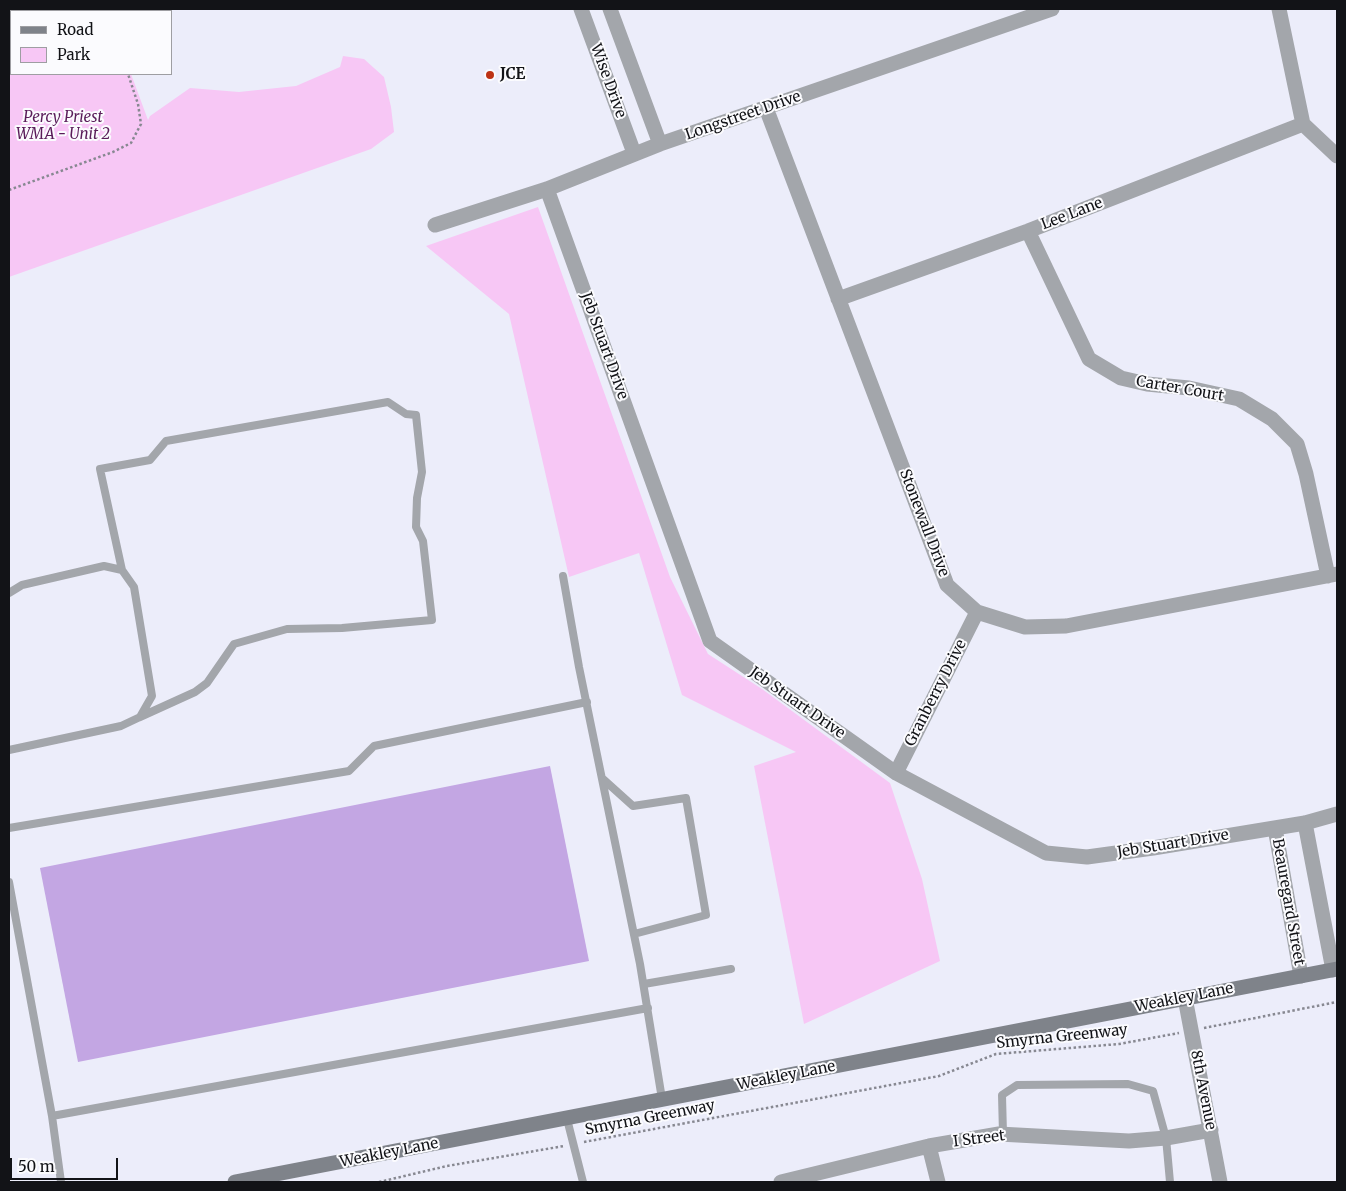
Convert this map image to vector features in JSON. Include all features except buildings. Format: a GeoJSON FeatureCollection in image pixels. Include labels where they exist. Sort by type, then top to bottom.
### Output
{"type":"FeatureCollection","features":[{"type":"Feature","properties":{"kind":"main road","name":"Weakley Lane"},"geometry":{"type":"LineString","coordinates":[[235,1182],[1335,970]]}},
{"type":"Feature","properties":{"kind":"street","name":"Wise Drive"},"geometry":{"type":"LineString","coordinates":[[582,9],[634,153]]}},
{"type":"Feature","properties":{"kind":"street","name":"Wise Drive"},"geometry":{"type":"LineString","coordinates":[[610,9],[660,144]]}},
{"type":"Feature","properties":{"kind":"street","name":"Longstreet Drive"},"geometry":{"type":"LineString","coordinates":[[435,225],[547,189],[634,153],[1052,9]]}},
{"type":"Feature","properties":{"kind":"street"},"geometry":{"type":"LineString","coordinates":[[1279,9],[1303,124],[1337,156]]}},
{"type":"Feature","properties":{"kind":"street","name":"Stonewall Drive"},"geometry":{"type":"LineString","coordinates":[[766,108],[947,585],[977,612],[1025,627],[1066,626],[1333,575]]}},
{"type":"Feature","properties":{"kind":"street","name":"Lee Lane"},"geometry":{"type":"LineString","coordinates":[[838,299],[1028,231],[1303,124]]}},
{"type":"Feature","properties":{"kind":"street","name":"Jeb Stuart Drive"},"geometry":{"type":"LineString","coordinates":[[547,189],[710,641],[896,773],[1046,853],[1087,857],[1306,823],[1337,814]]}},
{"type":"Feature","properties":{"kind":"street","name":"Carter Court"},"geometry":{"type":"LineString","coordinates":[[1028,231],[1089,360],[1121,378],[1147,384],[1189,388],[1239,399],[1272,419],[1297,444],[1333,575]]}},
{"type":"Feature","properties":{"kind":"street","name":"Granberry Drive"},"geometry":{"type":"LineString","coordinates":[[896,773],[977,612]]}},
{"type":"Feature","properties":{"kind":"street","name":"Beauregard Street"},"geometry":{"type":"LineString","coordinates":[[1306,823],[1335,970]]}},
{"type":"Feature","properties":{"kind":"street","name":"Beauregard Street"},"geometry":{"type":"LineString","coordinates":[[1275,828],[1301,976]]}},
{"type":"Feature","properties":{"kind":"street","name":"8th Avenue"},"geometry":{"type":"LineString","coordinates":[[1185,998],[1220,1182]]}},
{"type":"Feature","properties":{"kind":"street","name":"I Street"},"geometry":{"type":"LineString","coordinates":[[782,1182],[930,1146],[1003,1134],[1129,1142],[1211,1130]]}},
{"type":"Feature","properties":{"kind":"street"},"geometry":{"type":"LineString","coordinates":[[930,1146],[938,1182]]}},
{"type":"Feature","properties":{"kind":"lane"},"geometry":{"type":"LineString","coordinates":[[9,750],[121,726],[195,692],[207,683],[234,644],[287,629],[342,628],[432,620],[423,541],[416,527],[416,498],[422,472],[416,415],[406,414],[388,402],[166,441],[150,460],[100,468],[122,570],[134,587],[152,696],[140,716]]}},
{"type":"Feature","properties":{"kind":"lane"},"geometry":{"type":"LineString","coordinates":[[9,593],[22,585],[104,566],[122,570]]}},
{"type":"Feature","properties":{"kind":"lane"},"geometry":{"type":"LineString","coordinates":[[562,576],[644,984],[662,1099]]}},
{"type":"Feature","properties":{"kind":"lane"},"geometry":{"type":"LineString","coordinates":[[9,828],[349,771],[374,746],[587,702]]}},
{"type":"Feature","properties":{"kind":"lane"},"geometry":{"type":"LineString","coordinates":[[603,779],[633,806],[686,798],[706,915],[634,934]]}},
{"type":"Feature","properties":{"kind":"lane"},"geometry":{"type":"LineString","coordinates":[[9,882],[52,1116],[61,1182]]}},
{"type":"Feature","properties":{"kind":"lane"},"geometry":{"type":"LineString","coordinates":[[644,984],[730,969]]}},
{"type":"Feature","properties":{"kind":"lane"},"geometry":{"type":"LineString","coordinates":[[52,1116],[648,1008]]}},
{"type":"Feature","properties":{"kind":"lane"},"geometry":{"type":"LineString","coordinates":[[1003,1134],[1002,1095],[1017,1085],[1128,1084],[1153,1092],[1166,1138],[1170,1182]]}},
{"type":"Feature","properties":{"kind":"lane"},"geometry":{"type":"LineString","coordinates":[[566,1119],[583,1182]]}},
{"type":"Feature","properties":{"kind":"path"},"geometry":{"type":"LineString","coordinates":[[9,190],[113,152],[131,143],[142,124],[138,104],[128,75]]}},
{"type":"Feature","properties":{"kind":"path","name":"Smyrna Greenway"},"geometry":{"type":"LineString","coordinates":[[379,1182],[447,1166],[940,1076],[996,1054],[1016,1050],[1119,1044],[1337,1002]]}},
{"type":"Feature","properties":{"kind":"green space","name":"Percy Priest WMA - Unit 2"},"geometry":{"type":"Polygon","coordinates":[[[9,9],[107,9],[10,10],[10,75],[131,75],[148,120],[150,116],[190,88],[239,92],[296,86],[340,67],[343,56],[364,59],[384,77],[391,107],[394,132],[371,149],[9,277],[9,9]]]}},
{"type":"Feature","properties":{"kind":"green space"},"geometry":{"type":"Polygon","coordinates":[[[538,207],[670,577],[708,654],[762,689],[890,783],[922,879],[940,961],[804,1024],[754,766],[796,752],[682,695],[639,553],[569,577],[509,314],[426,246],[538,207]]]}},
{"type":"Feature","properties":{"kind":"place","name":"JCE"},"geometry":{"type":"Point","coordinates":[490,75]}}]}
